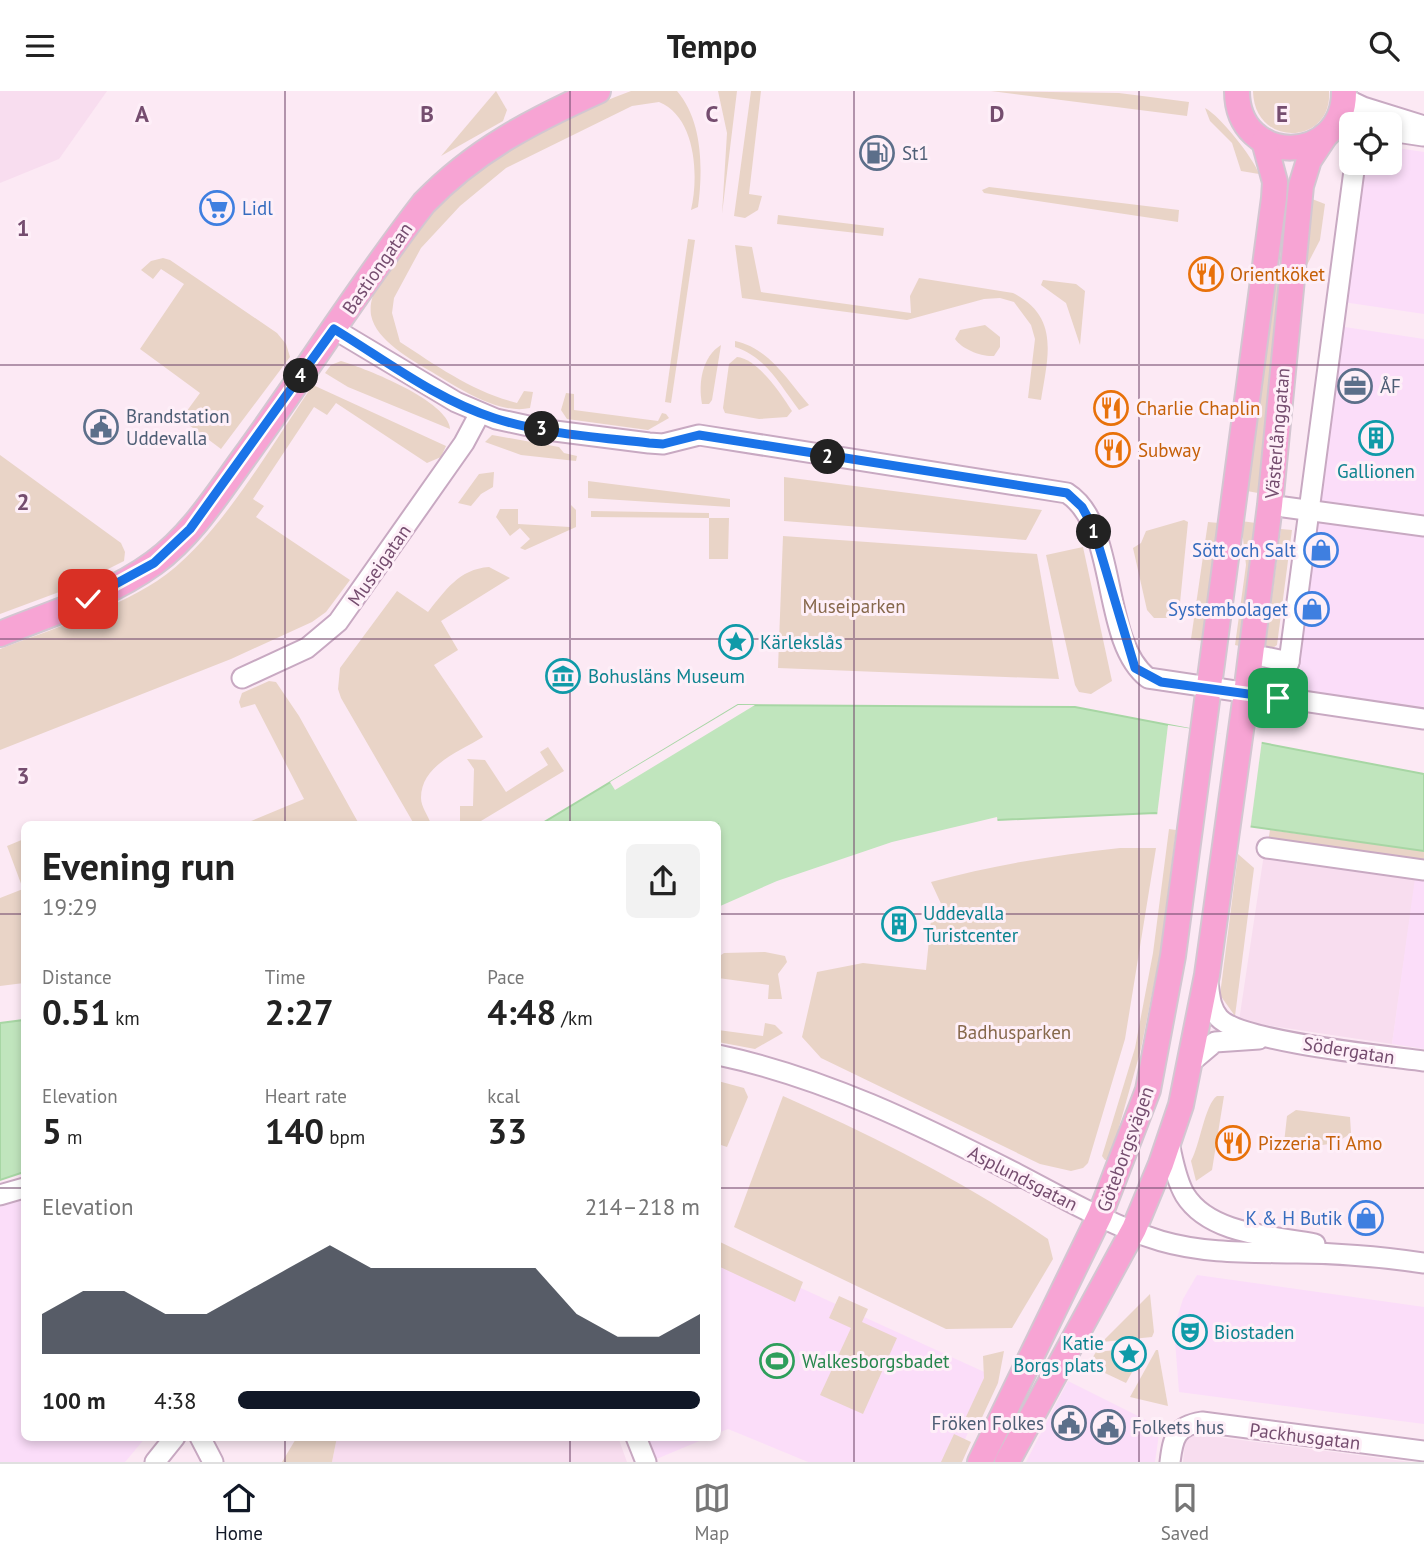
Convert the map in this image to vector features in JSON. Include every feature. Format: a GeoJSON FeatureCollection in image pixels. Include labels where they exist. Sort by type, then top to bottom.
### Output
{"type":"FeatureCollection","features":[{"type":"Feature","properties":{"kind":"main road","name":"Bastiongatan"},"geometry":{"type":"LineString","coordinates":[[0,634],[110,589],[143,570],[173,547],[224,485],[403,230],[454,172],[506,137],[598,91]]}},
{"type":"Feature","properties":{"kind":"main road","name":"Västerlånggatan"},"geometry":{"type":"LineString","coordinates":[[1203,729],[1275,182],[1264,141],[1250,130],[1241,115],[1237,91]]}},
{"type":"Feature","properties":{"kind":"main road","name":"Västerlånggatan"},"geometry":{"type":"LineString","coordinates":[[1240,735],[1270,505],[1301,186],[1309,160],[1335,132],[1344,94]]}},
{"type":"Feature","properties":{"kind":"main road"},"geometry":{"type":"LineString","coordinates":[[1264,141],[1290,148],[1309,145],[1335,132]]}},
{"type":"Feature","properties":{"kind":"main road","name":"Göteborgsvägen"},"geometry":{"type":"LineString","coordinates":[[980,1462],[1100,1215],[1149,1090],[1166,1002],[1203,729]]}},
{"type":"Feature","properties":{"kind":"main road","name":"Göteborgsvägen"},"geometry":{"type":"LineString","coordinates":[[1007,1462],[1134,1229],[1168,1143],[1190,1063],[1207,975],[1240,735]]}},
{"type":"Feature","properties":{"kind":"street"},"geometry":{"type":"LineString","coordinates":[[1344,94],[1363,107],[1424,126]]}},
{"type":"Feature","properties":{"kind":"street"},"geometry":{"type":"LineString","coordinates":[[1402,133],[1424,136]]}},
{"type":"Feature","properties":{"kind":"street"},"geometry":{"type":"LineString","coordinates":[[1281,682],[1289,662],[1352,175]]}},
{"type":"Feature","properties":{"kind":"street"},"geometry":{"type":"LineString","coordinates":[[334,329],[419,381],[480,413],[509,422],[579,435],[663,444],[699,435],[1067,493],[1082,507],[1093,527],[1135,668],[1161,682],[1424,719]]}},
{"type":"Feature","properties":{"kind":"street","name":"Museigatan"},"geometry":{"type":"LineString","coordinates":[[242,678],[307,647],[338,622],[464,443],[480,413]]}},
{"type":"Feature","properties":{"kind":"street"},"geometry":{"type":"LineString","coordinates":[[1284,507],[1424,526]]}},
{"type":"Feature","properties":{"kind":"street"},"geometry":{"type":"LineString","coordinates":[[1265,657],[1289,662]]}},
{"type":"Feature","properties":{"kind":"street"},"geometry":{"type":"LineString","coordinates":[[1268,848],[1424,870]]}},
{"type":"Feature","properties":{"kind":"street","name":"Södergatan"},"geometry":{"type":"LineString","coordinates":[[1207,975],[1211,1004],[1220,1019],[1274,1038],[1424,1061]]}},
{"type":"Feature","properties":{"kind":"street","name":"Södergatan"},"geometry":{"type":"LineString","coordinates":[[1190,1063],[1215,1042],[1274,1038]]}},
{"type":"Feature","properties":{"kind":"street","name":"Asplundsgatan"},"geometry":{"type":"LineString","coordinates":[[721,1056],[826,1085],[1100,1215],[1178,1245],[1229,1254],[1297,1252],[1381,1257]]}},
{"type":"Feature","properties":{"kind":"street","name":"Asplundsgatan"},"geometry":{"type":"LineString","coordinates":[[1168,1143],[1185,1194],[1206,1217],[1234,1228],[1424,1263]]}},
{"type":"Feature","properties":{"kind":"street"},"geometry":{"type":"LineString","coordinates":[[0,1195],[21,1189]]}},
{"type":"Feature","properties":{"kind":"street","name":"Packhusgatan"},"geometry":{"type":"LineString","coordinates":[[1170,1462],[1172,1443],[1178,1433],[1186,1425],[1202,1422],[1424,1451]]}},
{"type":"Feature","properties":{"kind":"street"},"geometry":{"type":"LineString","coordinates":[[155,1462],[172,1441]]}},
{"type":"Feature","properties":{"kind":"street"},"geometry":{"type":"LineString","coordinates":[[202,1441],[213,1462]]}},
{"type":"Feature","properties":{"kind":"street"},"geometry":{"type":"LineString","coordinates":[[638,1441],[646,1462]]}},
{"type":"Feature","properties":{"kind":"shaded area"},"geometry":{"type":"Polygon","coordinates":[[[0,91],[107,91],[59,159],[0,183],[0,91]]]}},
{"type":"Feature","properties":{"kind":"shaded area"},"geometry":{"type":"Polygon","coordinates":[[[1402,149],[1424,152],[1424,314],[1343,302],[1361,175],[1402,175],[1402,149]]]}},
{"type":"Feature","properties":{"kind":"shaded area"},"geometry":{"type":"Polygon","coordinates":[[[1338,326],[1424,339],[1424,707],[1292,689],[1292,663],[1338,326]]]}},
{"type":"Feature","properties":{"kind":"shaded area"},"geometry":{"type":"Polygon","coordinates":[[[738,705],[1075,707],[1424,774],[1424,851],[1155,813],[997,820],[893,845],[779,884],[721,910],[721,821],[546,821],[738,705]]]}},
{"type":"Feature","properties":{"kind":"shaded area"},"geometry":{"type":"Polygon","coordinates":[[[1264,854],[1416,876],[1392,1044],[1239,1021],[1264,854]]]}},
{"type":"Feature","properties":{"kind":"shaded area"},"geometry":{"type":"Polygon","coordinates":[[[1415,878],[1424,878],[1424,1049],[1392,1044],[1415,878]]]}},
{"type":"Feature","properties":{"kind":"shaded area"},"geometry":{"type":"Polygon","coordinates":[[[21,1020],[21,1173],[0,1180],[0,1023],[21,1020]]]}},
{"type":"Feature","properties":{"kind":"shaded area"},"geometry":{"type":"Polygon","coordinates":[[[21,1200],[21,1441],[143,1441],[125,1462],[0,1462],[0,1207],[21,1200]]]}},
{"type":"Feature","properties":{"kind":"shaded area"},"geometry":{"type":"Polygon","coordinates":[[[721,1251],[993,1376],[955,1462],[808,1462],[728,1429],[721,1432],[721,1251]]]}},
{"type":"Feature","properties":{"kind":"shaded area"},"geometry":{"type":"Polygon","coordinates":[[[1197,1275],[1424,1307],[1424,1424],[1179,1392],[1174,1328],[1183,1299],[1197,1275]]]}},
{"type":"Feature","properties":{"kind":"shaded area"},"geometry":{"type":"Polygon","coordinates":[[[1068,1381],[1160,1427],[1155,1462],[1026,1462],[1068,1381]]]}},
{"type":"Feature","properties":{"kind":"shaded area"},"geometry":{"type":"Polygon","coordinates":[[[1186,1433],[1411,1462],[1183,1462],[1186,1433]]]}},
{"type":"Feature","properties":{"kind":"shaded area"},"geometry":{"type":"Polygon","coordinates":[[[336,1441],[619,1441],[627,1462],[332,1462],[336,1441]]]}},
{"type":"Feature","properties":{"kind":"shaded area"},"geometry":{"type":"Polygon","coordinates":[[[647,1441],[699,1441],[654,1460],[647,1441]]]}},
{"type":"Feature","properties":{"kind":"green space"},"geometry":{"type":"Polygon","coordinates":[[[496,91],[507,110],[503,121],[441,156],[496,91]]]}},
{"type":"Feature","properties":{"kind":"green space"},"geometry":{"type":"Polygon","coordinates":[[[631,91],[677,91],[686,103],[699,146],[698,207],[691,210],[694,165],[692,149],[681,120],[659,102],[632,106],[506,168],[460,206],[421,248],[394,298],[392,313],[400,342],[485,392],[517,403],[524,391],[533,392],[530,408],[505,408],[479,399],[415,362],[387,341],[374,324],[371,315],[374,292],[419,228],[444,202],[471,178],[531,137],[631,91]]]}},
{"type":"Feature","properties":{"kind":"green space"},"geometry":{"type":"Polygon","coordinates":[[[718,91],[737,91],[722,214],[727,133],[718,91]]]}},
{"type":"Feature","properties":{"kind":"green space"},"geometry":{"type":"Polygon","coordinates":[[[751,91],[761,91],[749,194],[762,196],[758,210],[745,218],[734,216],[751,91]]]}},
{"type":"Feature","properties":{"kind":"green space"},"geometry":{"type":"Polygon","coordinates":[[[991,91],[1119,93],[1189,102],[1187,116],[991,91]]]}},
{"type":"Feature","properties":{"kind":"green space"},"geometry":{"type":"Polygon","coordinates":[[[1253,91],[1329,91],[1327,109],[1319,122],[1307,130],[1293,133],[1279,131],[1266,123],[1257,110],[1253,91]]]}},
{"type":"Feature","properties":{"kind":"green space"},"geometry":{"type":"Polygon","coordinates":[[[1205,108],[1219,119],[1235,138],[1259,174],[1241,171],[1232,143],[1210,121],[1205,108]]]}},
{"type":"Feature","properties":{"kind":"green space"},"geometry":{"type":"Polygon","coordinates":[[[989,187],[1179,210],[1178,222],[984,193],[982,190],[989,187]]]}},
{"type":"Feature","properties":{"kind":"green space"},"geometry":{"type":"Polygon","coordinates":[[[1312,199],[1325,204],[1320,240],[1307,265],[1301,262],[1312,199]]]}},
{"type":"Feature","properties":{"kind":"green space"},"geometry":{"type":"Polygon","coordinates":[[[778,215],[884,228],[883,236],[777,224],[778,215]]]}},
{"type":"Feature","properties":{"kind":"green space"},"geometry":{"type":"Polygon","coordinates":[[[688,239],[695,240],[671,403],[665,402],[688,239]]]}},
{"type":"Feature","properties":{"kind":"green space"},"geometry":{"type":"Polygon","coordinates":[[[735,245],[752,247],[761,292],[911,313],[910,296],[919,278],[1013,293],[1028,303],[1044,326],[1048,353],[1041,400],[1028,398],[1035,339],[1031,325],[1014,302],[1000,298],[984,299],[907,320],[742,298],[735,245]]]}},
{"type":"Feature","properties":{"kind":"green space"},"geometry":{"type":"Polygon","coordinates":[[[163,258],[170,260],[277,333],[286,344],[290,357],[221,449],[181,419],[200,393],[140,349],[184,284],[161,269],[153,279],[141,270],[151,261],[163,258]]]}},
{"type":"Feature","properties":{"kind":"green space"},"geometry":{"type":"Polygon","coordinates":[[[1043,280],[1076,284],[1085,291],[1080,345],[1066,303],[1041,285],[1043,280]]]}},
{"type":"Feature","properties":{"kind":"green space"},"geometry":{"type":"Polygon","coordinates":[[[1274,280],[1278,282],[1274,373],[1258,493],[1247,491],[1274,280]]]}},
{"type":"Feature","properties":{"kind":"green space"},"geometry":{"type":"Polygon","coordinates":[[[985,325],[1000,337],[1000,347],[994,356],[972,352],[955,339],[960,330],[985,325]]]}},
{"type":"Feature","properties":{"kind":"green space"},"geometry":{"type":"Polygon","coordinates":[[[735,341],[758,350],[768,358],[809,405],[799,410],[772,373],[755,358],[735,347],[735,341]]]}},
{"type":"Feature","properties":{"kind":"green space"},"geometry":{"type":"Polygon","coordinates":[[[721,345],[712,400],[709,404],[702,404],[703,371],[709,356],[721,345]]]}},
{"type":"Feature","properties":{"kind":"green space"},"geometry":{"type":"Polygon","coordinates":[[[737,357],[753,364],[768,378],[792,411],[787,417],[759,419],[725,413],[723,408],[729,364],[737,357]]]}},
{"type":"Feature","properties":{"kind":"green space"},"geometry":{"type":"Polygon","coordinates":[[[341,361],[369,371],[421,397],[446,418],[450,429],[348,387],[325,373],[331,365],[341,361]]]}},
{"type":"Feature","properties":{"kind":"green space"},"geometry":{"type":"Polygon","coordinates":[[[313,385],[446,446],[441,457],[427,463],[336,403],[327,415],[314,407],[253,499],[264,506],[256,517],[350,580],[326,612],[312,622],[231,659],[0,750],[0,649],[80,619],[139,592],[179,564],[201,542],[242,491],[313,385]]]}},
{"type":"Feature","properties":{"kind":"green space"},"geometry":{"type":"Polygon","coordinates":[[[566,393],[574,394],[574,410],[658,421],[662,413],[669,418],[648,430],[567,419],[561,410],[566,393]]]}},
{"type":"Feature","properties":{"kind":"green space"},"geometry":{"type":"Polygon","coordinates":[[[492,435],[559,447],[564,453],[577,456],[576,461],[521,455],[485,442],[492,435]]]}},
{"type":"Feature","properties":{"kind":"green space"},"geometry":{"type":"Polygon","coordinates":[[[0,455],[121,543],[125,552],[124,561],[70,588],[0,614],[0,455]]]}},
{"type":"Feature","properties":{"kind":"green space"},"geometry":{"type":"Polygon","coordinates":[[[494,472],[493,487],[481,494],[471,506],[458,503],[479,474],[494,472]]]}},
{"type":"Feature","properties":{"kind":"green space"},"geometry":{"type":"Polygon","coordinates":[[[784,477],[1042,510],[1026,540],[784,521],[784,477]]]}},
{"type":"Feature","properties":{"kind":"green space"},"geometry":{"type":"Polygon","coordinates":[[[588,481],[730,499],[730,507],[588,498],[588,481]]]}},
{"type":"Feature","properties":{"kind":"green space"},"geometry":{"type":"Polygon","coordinates":[[[571,505],[576,510],[576,527],[525,550],[520,548],[530,539],[520,528],[510,536],[496,517],[500,509],[518,509],[518,524],[570,527],[571,505]]]}},
{"type":"Feature","properties":{"kind":"green space"},"geometry":{"type":"Polygon","coordinates":[[[591,511],[709,513],[709,518],[591,517],[591,511]]]}},
{"type":"Feature","properties":{"kind":"green space"},"geometry":{"type":"Polygon","coordinates":[[[709,518],[729,518],[728,559],[709,559],[709,518]]]}},
{"type":"Feature","properties":{"kind":"green space"},"geometry":{"type":"Polygon","coordinates":[[[1184,520],[1188,522],[1179,613],[1172,618],[1154,618],[1147,610],[1133,548],[1141,543],[1146,531],[1184,520]]]}},
{"type":"Feature","properties":{"kind":"green space"},"geometry":{"type":"Polygon","coordinates":[[[1241,521],[1256,523],[1239,646],[1235,645],[1246,565],[1241,521]]]}},
{"type":"Feature","properties":{"kind":"green space"},"geometry":{"type":"Polygon","coordinates":[[[1208,522],[1219,523],[1203,641],[1191,639],[1208,522]]]}},
{"type":"Feature","properties":{"kind":"green space"},"geometry":{"type":"Polygon","coordinates":[[[1281,529],[1292,530],[1277,645],[1270,650],[1265,649],[1281,529]]]}},
{"type":"Feature","properties":{"kind":"green space","name":"Museiparken"},"geometry":{"type":"Polygon","coordinates":[[[783,536],[1037,554],[1059,679],[778,668],[783,536]]]}},
{"type":"Feature","properties":{"kind":"green space"},"geometry":{"type":"Polygon","coordinates":[[[1083,547],[1112,681],[1091,694],[1079,692],[1075,685],[1046,555],[1083,547]]]}},
{"type":"Feature","properties":{"kind":"green space"},"geometry":{"type":"Polygon","coordinates":[[[489,567],[510,578],[441,621],[458,650],[434,665],[483,737],[434,768],[423,787],[423,808],[430,821],[412,821],[341,698],[338,689],[340,668],[397,591],[428,612],[454,582],[469,572],[489,567]]]}},
{"type":"Feature","properties":{"kind":"green space"},"geometry":{"type":"Polygon","coordinates":[[[269,681],[276,682],[299,716],[357,821],[251,821],[304,799],[255,704],[241,708],[239,702],[242,693],[269,681]]]}},
{"type":"Feature","properties":{"kind":"green space"},"geometry":{"type":"Polygon","coordinates":[[[548,747],[564,771],[481,821],[460,821],[460,806],[473,806],[474,769],[467,759],[485,760],[506,792],[548,765],[540,752],[548,747]]]}},
{"type":"Feature","properties":{"kind":"green space"},"geometry":{"type":"Polygon","coordinates":[[[1169,829],[1176,830],[1160,954],[1141,1049],[1110,1159],[1105,1160],[1102,1156],[1135,1048],[1153,953],[1169,829]]]}},
{"type":"Feature","properties":{"kind":"green space"},"geometry":{"type":"Polygon","coordinates":[[[1270,830],[1424,851],[1424,870],[1267,848],[1270,830]]]}},
{"type":"Feature","properties":{"kind":"green space"},"geometry":{"type":"Polygon","coordinates":[[[21,840],[21,884],[7,846],[21,840]]]}},
{"type":"Feature","properties":{"kind":"green space","name":"Badhusparken"},"geometry":{"type":"Polygon","coordinates":[[[1120,848],[1156,848],[1125,1039],[1088,1163],[1083,1168],[1071,1171],[1040,1164],[821,1058],[802,1037],[817,972],[863,963],[926,970],[932,910],[943,908],[931,882],[1025,861],[1120,848]]]}},
{"type":"Feature","properties":{"kind":"green space"},"geometry":{"type":"Polygon","coordinates":[[[1238,854],[1254,868],[1235,1016],[1220,995],[1238,854]]]}},
{"type":"Feature","properties":{"kind":"green space"},"geometry":{"type":"Polygon","coordinates":[[[21,890],[21,983],[0,986],[0,898],[21,890]]]}},
{"type":"Feature","properties":{"kind":"green space"},"geometry":{"type":"Polygon","coordinates":[[[765,952],[785,956],[787,962],[778,974],[782,999],[768,999],[769,985],[721,978],[721,955],[765,952]]]}},
{"type":"Feature","properties":{"kind":"green space"},"geometry":{"type":"Polygon","coordinates":[[[765,1023],[775,1025],[783,1033],[755,1049],[721,1043],[721,1030],[763,1036],[765,1023]]]}},
{"type":"Feature","properties":{"kind":"green space"},"geometry":{"type":"Polygon","coordinates":[[[721,1082],[744,1088],[748,1097],[727,1147],[721,1145],[721,1082]]]}},
{"type":"Feature","properties":{"kind":"green space"},"geometry":{"type":"Polygon","coordinates":[[[783,1096],[919,1161],[985,1198],[1048,1239],[1053,1259],[1012,1328],[946,1329],[734,1227],[783,1096]]]}},
{"type":"Feature","properties":{"kind":"green space"},"geometry":{"type":"Polygon","coordinates":[[[1217,1096],[1224,1096],[1212,1170],[1196,1181],[1191,1161],[1209,1107],[1217,1096]]]}},
{"type":"Feature","properties":{"kind":"green space"},"geometry":{"type":"Polygon","coordinates":[[[1296,1110],[1350,1117],[1351,1133],[1327,1144],[1311,1146],[1284,1143],[1287,1116],[1296,1110]]]}},
{"type":"Feature","properties":{"kind":"green space"},"geometry":{"type":"Polygon","coordinates":[[[721,1242],[803,1282],[795,1302],[721,1267],[721,1242]]]}},
{"type":"Feature","properties":{"kind":"green space"},"geometry":{"type":"Polygon","coordinates":[[[1150,1294],[1154,1332],[1152,1337],[1102,1342],[1150,1294]]]}},
{"type":"Feature","properties":{"kind":"green space"},"geometry":{"type":"Polygon","coordinates":[[[839,1296],[868,1309],[862,1322],[897,1338],[863,1414],[820,1395],[851,1328],[829,1318],[839,1296]]]}},
{"type":"Feature","properties":{"kind":"green space"},"geometry":{"type":"Polygon","coordinates":[[[1146,1347],[1126,1383],[1088,1365],[1096,1352],[1146,1347]]]}},
{"type":"Feature","properties":{"kind":"green space"},"geometry":{"type":"Polygon","coordinates":[[[1158,1350],[1168,1406],[1130,1397],[1158,1350]]]}},
{"type":"Feature","properties":{"kind":"green space"},"geometry":{"type":"Polygon","coordinates":[[[1004,1351],[998,1383],[978,1426],[965,1419],[984,1378],[983,1356],[1004,1351]]]}},
{"type":"Feature","properties":{"kind":"green space"},"geometry":{"type":"Polygon","coordinates":[[[954,1434],[971,1442],[962,1462],[941,1462],[954,1434]]]}},
{"type":"Feature","properties":{"kind":"green space"},"geometry":{"type":"Polygon","coordinates":[[[295,1441],[336,1441],[332,1462],[282,1462],[295,1441]]]}},
{"type":"Feature","properties":{"kind":"pier"},"geometry":{"type":"Polygon","coordinates":[[[738,705],[755,705],[615,790],[610,782],[738,705]]]}},
{"type":"Feature","properties":{"kind":"pier"},"geometry":{"type":"Polygon","coordinates":[[[1168,725],[1262,740],[1250,831],[1157,816],[1168,725]]]}},
{"type":"Feature","properties":{"kind":"pier"},"geometry":{"type":"Polygon","coordinates":[[[997,817],[998,824],[894,848],[781,887],[721,913],[721,906],[777,881],[892,842],[997,817]]]}},
{"type":"Feature","properties":{"kind":"place","name":"St1"},"geometry":{"type":"Point","coordinates":[877,153]}},
{"type":"Feature","properties":{"kind":"place","name":"Lidl"},"geometry":{"type":"Point","coordinates":[217,208]}},
{"type":"Feature","properties":{"kind":"place","name":"Orientköket"},"geometry":{"type":"Point","coordinates":[1206,274]}},
{"type":"Feature","properties":{"kind":"place","name":"ÅF"},"geometry":{"type":"Point","coordinates":[1355,386]}},
{"type":"Feature","properties":{"kind":"place","name":"Charlie Chaplin"},"geometry":{"type":"Point","coordinates":[1111,408]}},
{"type":"Feature","properties":{"kind":"place","name":"Brandstation Uddevalla"},"geometry":{"type":"Point","coordinates":[101,427]}},
{"type":"Feature","properties":{"kind":"place","name":"Gallionen"},"geometry":{"type":"Point","coordinates":[1376,438]}},
{"type":"Feature","properties":{"kind":"place","name":"Subway"},"geometry":{"type":"Point","coordinates":[1113,450]}},
{"type":"Feature","properties":{"kind":"place","name":"Sött och Salt"},"geometry":{"type":"Point","coordinates":[1321,550]}},
{"type":"Feature","properties":{"kind":"place","name":"Systembolaget"},"geometry":{"type":"Point","coordinates":[1312,609]}},
{"type":"Feature","properties":{"kind":"place","name":"Kärlekslås"},"geometry":{"type":"Point","coordinates":[736,642]}},
{"type":"Feature","properties":{"kind":"place","name":"Bohusläns Museum"},"geometry":{"type":"Point","coordinates":[563,676]}},
{"type":"Feature","properties":{"kind":"place","name":"Uddevalla Turistcenter"},"geometry":{"type":"Point","coordinates":[899,924]}},
{"type":"Feature","properties":{"kind":"place","name":"Pizzeria Ti Amo"},"geometry":{"type":"Point","coordinates":[1233,1143]}},
{"type":"Feature","properties":{"kind":"place","name":"K & H Butik"},"geometry":{"type":"Point","coordinates":[1366,1218]}},
{"type":"Feature","properties":{"kind":"place","name":"Biostaden"},"geometry":{"type":"Point","coordinates":[1190,1332]}},
{"type":"Feature","properties":{"kind":"place","name":"Katie Borgs plats"},"geometry":{"type":"Point","coordinates":[1129,1354]}},
{"type":"Feature","properties":{"kind":"place","name":"Walkesborgsbadet"},"geometry":{"type":"Point","coordinates":[777,1361]}},
{"type":"Feature","properties":{"kind":"place","name":"Fröken Folkes"},"geometry":{"type":"Point","coordinates":[1069,1423]}},
{"type":"Feature","properties":{"kind":"place","name":"Folkets hus"},"geometry":{"type":"Point","coordinates":[1108,1427]}},
{"type":"Feature","properties":{"kind":"route"},"geometry":{"type":"LineString","coordinates":[[88,599],[154,563],[190,529],[266,428],[334,329],[456,402],[509,422],[579,435],[663,444],[699,435],[1067,493],[1082,507],[1093,527],[1125,642],[1135,668],[1149,678],[1161,682],[1278,698]]}}]}
